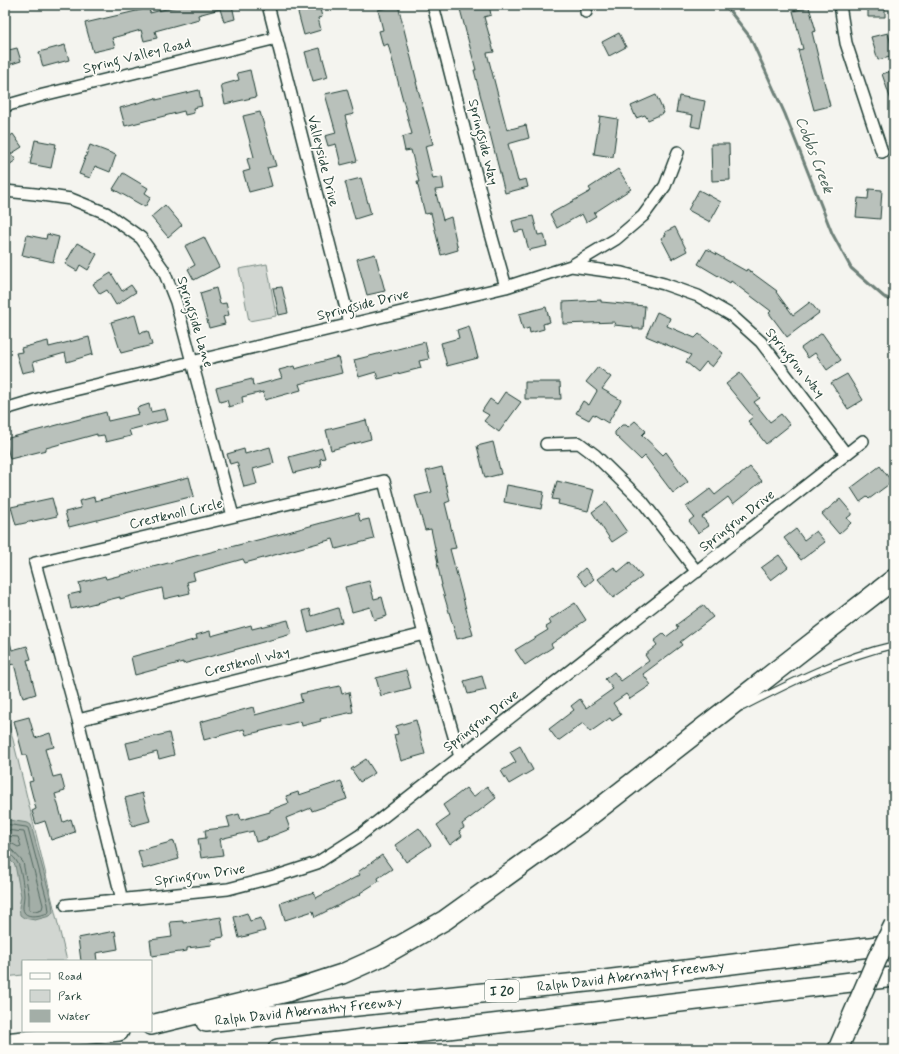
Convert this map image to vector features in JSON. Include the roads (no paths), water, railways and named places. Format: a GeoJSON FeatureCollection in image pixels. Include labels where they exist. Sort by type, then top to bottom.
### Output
{"type":"FeatureCollection","features":[{"type":"Feature","properties":{"kind":"highway"},"geometry":{"type":"LineString","coordinates":[[152,1026],[286,992],[342,974],[382,956],[445,920],[587,818],[894,579]]}},
{"type":"Feature","properties":{"kind":"highway"},"geometry":{"type":"LineString","coordinates":[[838,1049],[877,959],[894,925]]}},
{"type":"Feature","properties":{"kind":"highway","name":"Ralph David Abernathy Freeway"},"geometry":{"type":"LineString","coordinates":[[152,1026],[596,981],[894,944]]}},
{"type":"Feature","properties":{"kind":"highway","name":"I 20"},"geometry":{"type":"LineString","coordinates":[[278,1049],[894,978]]}},
{"type":"Feature","properties":{"kind":"highway"},"geometry":{"type":"LineString","coordinates":[[5,1043],[110,1032]]}},
{"type":"Feature","properties":{"kind":"street","name":"Valleyside Drive"},"geometry":{"type":"LineString","coordinates":[[268,5],[350,324]]}},
{"type":"Feature","properties":{"kind":"street","name":"Springside Way"},"geometry":{"type":"LineString","coordinates":[[433,5],[491,234],[506,287]]}},
{"type":"Feature","properties":{"kind":"street"},"geometry":{"type":"LineString","coordinates":[[840,5],[846,43],[882,152]]}},
{"type":"Feature","properties":{"kind":"street","name":"Spring Valley Road"},"geometry":{"type":"LineString","coordinates":[[5,106],[43,95],[277,38]]}},
{"type":"Feature","properties":{"kind":"street","name":"Springside Drive"},"geometry":{"type":"LineString","coordinates":[[5,409],[45,397],[506,287],[570,266],[616,239],[643,216],[665,186],[678,152]]}},
{"type":"Feature","properties":{"kind":"street","name":"Springside Lane"},"geometry":{"type":"LineString","coordinates":[[5,191],[72,199],[106,213],[141,238],[163,269],[176,302],[233,516]]}},
{"type":"Feature","properties":{"kind":"street","name":"Springrun Way"},"geometry":{"type":"LineString","coordinates":[[570,266],[622,273],[664,284],[698,296],[731,315],[761,342],[846,454]]}},
{"type":"Feature","properties":{"kind":"street","name":"Springrun Drive"},"geometry":{"type":"LineString","coordinates":[[66,905],[228,889],[274,877],[316,863],[359,836],[863,441]]}},
{"type":"Feature","properties":{"kind":"street"},"geometry":{"type":"LineString","coordinates":[[546,444],[579,443],[595,455],[642,501],[697,572]]}},
{"type":"Feature","properties":{"kind":"street","name":"Crestknoll Circle"},"geometry":{"type":"LineString","coordinates":[[122,900],[78,720],[36,562],[384,481],[424,634],[460,757]]}},
{"type":"Feature","properties":{"kind":"street","name":"Crestknoll Way"},"geometry":{"type":"LineString","coordinates":[[78,720],[424,634]]}},
{"type":"Feature","properties":{"kind":"lane"},"geometry":{"type":"LineString","coordinates":[[708,724],[811,673],[870,650],[894,645]]}},
{"type":"Feature","properties":{"kind":"water"},"geometry":{"type":"Polygon","coordinates":[[[9,820],[28,823],[31,825],[52,903],[53,912],[50,916],[35,920],[24,918],[20,915],[19,907],[21,896],[15,865],[5,855],[5,821],[9,820]]]}},
{"type":"Feature","properties":{"kind":"waterway","name":"Cobbs Creek"},"geometry":{"type":"LineString","coordinates":[[725,5],[750,37],[785,114],[832,233],[851,268],[884,297],[894,301]]}}]}
